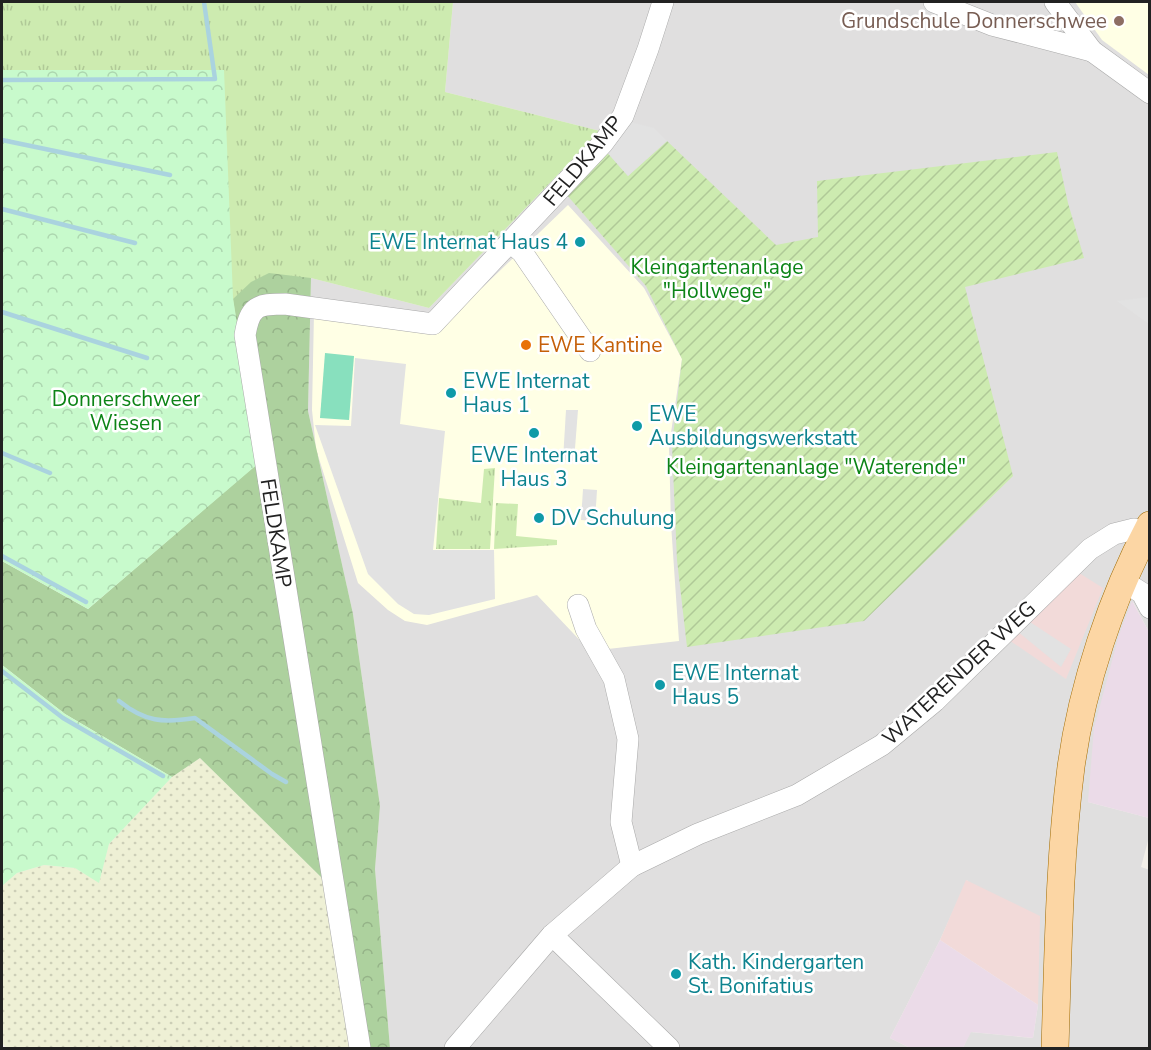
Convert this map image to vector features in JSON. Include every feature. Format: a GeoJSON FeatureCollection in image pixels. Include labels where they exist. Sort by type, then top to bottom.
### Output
{"type":"FeatureCollection","features":[{"type":"Feature","properties":{"kind":"main road"},"geometry":{"type":"LineString","coordinates":[[1055,1048],[1059,923],[1071,764],[1095,661],[1123,581],[1147,530]]}},
{"type":"Feature","properties":{"kind":"street","name":"FELDKAMP"},"geometry":{"type":"LineString","coordinates":[[360,1048],[245,335],[248,318],[256,307],[267,304],[285,304],[433,324],[603,143],[623,116],[663,2]]}},
{"type":"Feature","properties":{"kind":"street"},"geometry":{"type":"LineString","coordinates":[[934,2],[992,25],[1092,51]]}},
{"type":"Feature","properties":{"kind":"street"},"geometry":{"type":"LineString","coordinates":[[1055,2],[1092,51],[1149,93]]}},
{"type":"Feature","properties":{"kind":"street"},"geometry":{"type":"LineString","coordinates":[[511,243],[522,252],[590,351]]}},
{"type":"Feature","properties":{"kind":"street","name":"WATERENDER WEG"},"geometry":{"type":"LineString","coordinates":[[455,1048],[552,935],[632,866],[698,834],[797,795],[882,745],[935,701],[1090,549],[1114,534],[1134,529],[1147,530]]}},
{"type":"Feature","properties":{"kind":"street"},"geometry":{"type":"LineString","coordinates":[[1123,581],[1142,593],[1149,608]]}},
{"type":"Feature","properties":{"kind":"street"},"geometry":{"type":"LineString","coordinates":[[578,605],[586,629],[614,679],[628,739],[621,822],[632,866]]}},
{"type":"Feature","properties":{"kind":"street"},"geometry":{"type":"LineString","coordinates":[[552,935],[669,1048]]}},
{"type":"Feature","properties":{"kind":"shaded area"},"geometry":{"type":"Polygon","coordinates":[[[453,2],[1149,2],[1149,632],[1133,602],[1088,802],[1149,818],[1149,837],[1141,867],[1150,870],[1149,1048],[963,1048],[970,1032],[1033,1038],[1038,1005],[967,880],[940,940],[890,1038],[910,1048],[390,1048],[375,869],[380,806],[353,614],[308,411],[311,278],[429,308],[600,131],[445,92],[453,2]]]}},
{"type":"Feature","properties":{"kind":"shaded area","name":"Grundschule Donnerschwee"},"geometry":{"type":"Polygon","coordinates":[[[1075,2],[1149,2],[1149,75],[1102,40],[1075,2]]]}},
{"type":"Feature","properties":{"kind":"shaded area"},"geometry":{"type":"Polygon","coordinates":[[[626,121],[654,128],[667,141],[628,176],[605,150],[626,121]]]}},
{"type":"Feature","properties":{"kind":"shaded area"},"geometry":{"type":"Polygon","coordinates":[[[568,205],[644,288],[682,359],[669,446],[671,524],[679,641],[590,651],[537,595],[427,625],[405,621],[388,610],[358,583],[316,449],[312,410],[314,313],[429,331],[483,287],[568,205]]]}},
{"type":"Feature","properties":{"kind":"shaded area"},"geometry":{"type":"Polygon","coordinates":[[[1149,297],[1149,324],[1117,301],[1149,297]]]}},
{"type":"Feature","properties":{"kind":"shaded area"},"geometry":{"type":"Polygon","coordinates":[[[355,358],[406,364],[400,424],[445,431],[433,550],[494,550],[495,599],[429,615],[414,614],[398,604],[368,574],[315,425],[351,426],[355,358]]]}},
{"type":"Feature","properties":{"kind":"shaded area"},"geometry":{"type":"Polygon","coordinates":[[[566,410],[578,410],[574,461],[563,460],[566,410]]]}},
{"type":"Feature","properties":{"kind":"shaded area"},"geometry":{"type":"Polygon","coordinates":[[[583,489],[597,490],[595,521],[581,520],[583,489]]]}},
{"type":"Feature","properties":{"kind":"shaded area"},"geometry":{"type":"Polygon","coordinates":[[[1079,573],[1103,588],[1066,679],[1006,638],[1079,573]]]}},
{"type":"Feature","properties":{"kind":"shaded area"},"geometry":{"type":"Polygon","coordinates":[[[1132,601],[1149,632],[1149,818],[1088,802],[1094,728],[1119,635],[1132,601]]]}},
{"type":"Feature","properties":{"kind":"shaded area"},"geometry":{"type":"Polygon","coordinates":[[[1027,620],[1071,649],[1061,667],[1017,631],[1027,620]]]}},
{"type":"Feature","properties":{"kind":"shaded area"},"geometry":{"type":"Polygon","coordinates":[[[200,758],[323,879],[351,1048],[7,1048],[2,1043],[2,886],[17,873],[44,865],[75,868],[99,882],[109,844],[172,777],[200,758]]]}},
{"type":"Feature","properties":{"kind":"shaded area"},"geometry":{"type":"Polygon","coordinates":[[[966,880],[1040,916],[1038,1005],[940,940],[966,880]]]}},
{"type":"Feature","properties":{"kind":"shaded area"},"geometry":{"type":"Polygon","coordinates":[[[940,940],[1038,1005],[1033,1038],[971,1032],[963,1048],[910,1048],[890,1038],[940,940]]]}},
{"type":"Feature","properties":{"kind":"green space"},"geometry":{"type":"Polygon","coordinates":[[[2,2],[453,2],[445,92],[600,131],[429,308],[311,278],[2,561],[2,2]]]}},
{"type":"Feature","properties":{"kind":"green space","name":"Donnerschweer Wiesen"},"geometry":{"type":"Polygon","coordinates":[[[2,70],[224,70],[233,298],[259,463],[88,609],[2,561],[2,70]]]}},
{"type":"Feature","properties":{"kind":"green space"},"geometry":{"type":"Polygon","coordinates":[[[667,141],[776,245],[818,237],[817,181],[1057,152],[1068,203],[1084,258],[965,287],[1013,476],[864,621],[687,647],[677,560],[672,445],[682,359],[646,286],[566,194],[605,150],[628,176],[667,141]]]}},
{"type":"Feature","properties":{"kind":"green space"},"geometry":{"type":"Polygon","coordinates":[[[269,273],[311,278],[308,411],[353,614],[380,806],[375,869],[390,1048],[365,1048],[323,879],[200,758],[172,777],[65,714],[2,665],[2,561],[88,609],[258,463],[233,299],[251,282],[269,273]]]}},
{"type":"Feature","properties":{"kind":"green space"},"geometry":{"type":"Polygon","coordinates":[[[325,353],[354,356],[349,420],[320,418],[325,353]]]}},
{"type":"Feature","properties":{"kind":"green space"},"geometry":{"type":"Polygon","coordinates":[[[495,468],[490,549],[436,549],[439,498],[481,503],[484,469],[495,468]]]}},
{"type":"Feature","properties":{"kind":"green space"},"geometry":{"type":"Polygon","coordinates":[[[496,503],[518,504],[516,536],[557,540],[557,545],[494,549],[496,503]]]}},
{"type":"Feature","properties":{"kind":"green space"},"geometry":{"type":"Polygon","coordinates":[[[2,665],[65,714],[172,777],[109,844],[99,883],[75,868],[44,865],[17,873],[2,886],[2,665]]]}},
{"type":"Feature","properties":{"kind":"waterway"},"geometry":{"type":"LineString","coordinates":[[2,80],[215,79],[204,2]]}},
{"type":"Feature","properties":{"kind":"waterway"},"geometry":{"type":"LineString","coordinates":[[2,140],[170,175]]}},
{"type":"Feature","properties":{"kind":"waterway"},"geometry":{"type":"LineString","coordinates":[[2,209],[135,243]]}},
{"type":"Feature","properties":{"kind":"waterway"},"geometry":{"type":"LineString","coordinates":[[2,312],[147,358]]}},
{"type":"Feature","properties":{"kind":"waterway"},"geometry":{"type":"LineString","coordinates":[[2,453],[50,473]]}},
{"type":"Feature","properties":{"kind":"waterway"},"geometry":{"type":"LineString","coordinates":[[2,556],[86,602]]}},
{"type":"Feature","properties":{"kind":"waterway"},"geometry":{"type":"LineString","coordinates":[[2,671],[63,718],[163,776]]}},
{"type":"Feature","properties":{"kind":"waterway"},"geometry":{"type":"LineString","coordinates":[[119,701],[146,717],[164,720],[195,718],[286,782]]}},
{"type":"Feature","properties":{"kind":"place","name":"Grundschule Donnerschwee"},"geometry":{"type":"Point","coordinates":[1119,21]}},
{"type":"Feature","properties":{"kind":"place","name":"EWE Internat Haus 4"},"geometry":{"type":"Point","coordinates":[580,242]}},
{"type":"Feature","properties":{"kind":"place","name":"EWE Kantine"},"geometry":{"type":"Point","coordinates":[526,345]}},
{"type":"Feature","properties":{"kind":"place","name":"EWE Internat Haus 1"},"geometry":{"type":"Point","coordinates":[451,393]}},
{"type":"Feature","properties":{"kind":"place","name":"EWE Ausbildungswerkstatt"},"geometry":{"type":"Point","coordinates":[637,426]}},
{"type":"Feature","properties":{"kind":"place","name":"EWE Internat Haus 3"},"geometry":{"type":"Point","coordinates":[534,433]}},
{"type":"Feature","properties":{"kind":"place","name":"DV Schulung"},"geometry":{"type":"Point","coordinates":[539,518]}},
{"type":"Feature","properties":{"kind":"place","name":"EWE Internat Haus 5"},"geometry":{"type":"Point","coordinates":[660,685]}},
{"type":"Feature","properties":{"kind":"place","name":"Kath. Kindergarten St. Bonifatius"},"geometry":{"type":"Point","coordinates":[676,974]}},
{"type":"Feature","properties":{"kind":"park label","name":"Kleingartenanlage \"Hollwege\""},"geometry":{"type":"Point","coordinates":[717,279]}},
{"type":"Feature","properties":{"kind":"park label","name":"Kleingartenanlage \"Waterende\""},"geometry":{"type":"Point","coordinates":[816,467]}}]}
